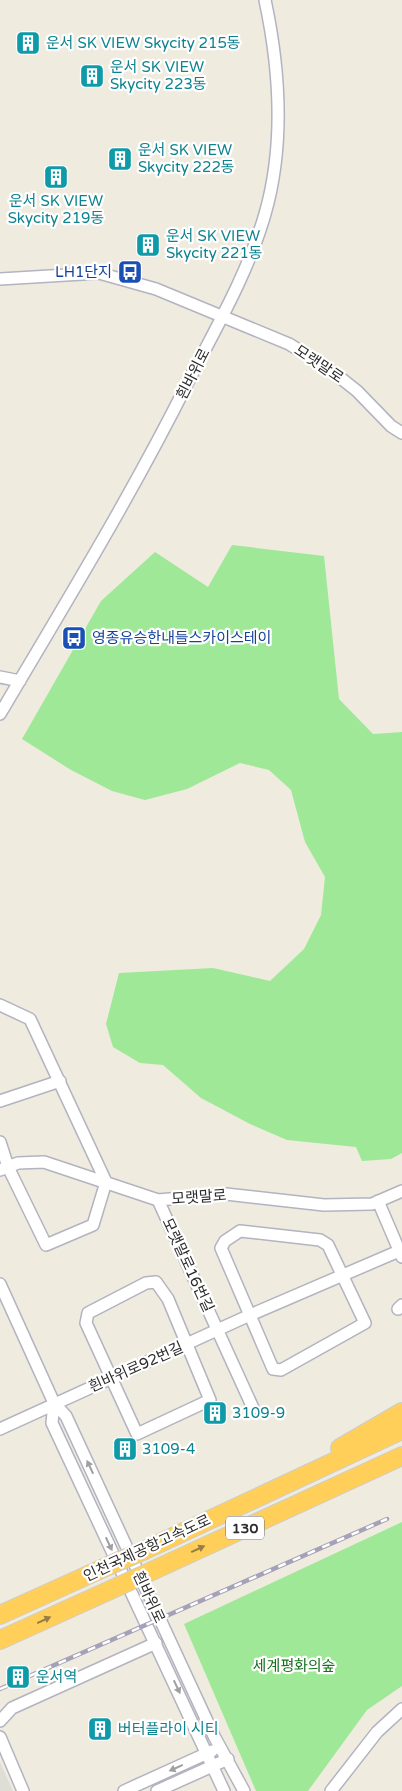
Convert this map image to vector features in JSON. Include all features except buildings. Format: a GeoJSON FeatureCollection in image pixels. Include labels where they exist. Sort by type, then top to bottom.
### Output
{"type":"FeatureCollection","features":[{"type":"Feature","properties":{"kind":"highway"},"geometry":{"type":"LineString","coordinates":[[259,1496],[402,1412]]}},
{"type":"Feature","properties":{"kind":"highway","name":"인천국제공항고속도로"},"geometry":{"type":"LineString","coordinates":[[0,1615],[402,1430]]}},
{"type":"Feature","properties":{"kind":"highway","name":"인천국제공항고속도로"},"geometry":{"type":"LineString","coordinates":[[0,1640],[402,1456]]}},
{"type":"Feature","properties":{"kind":"highway"},"geometry":{"type":"LineString","coordinates":[[337,1486],[402,1468]]}},
{"type":"Feature","properties":{"kind":"street","name":"흰바위로"},"geometry":{"type":"LineString","coordinates":[[0,714],[124,507],[222,316],[250,255],[265,213],[275,160],[279,100],[275,45],[266,0]]}},
{"type":"Feature","properties":{"kind":"street","name":"모랫말로"},"geometry":{"type":"LineString","coordinates":[[0,278],[99,273],[156,289],[289,344],[328,368],[356,391],[391,426],[402,433]]}},
{"type":"Feature","properties":{"kind":"street"},"geometry":{"type":"LineString","coordinates":[[0,677],[20,681]]}},
{"type":"Feature","properties":{"kind":"street"},"geometry":{"type":"LineString","coordinates":[[0,1005],[30,1019],[106,1182],[93,1225],[46,1245],[4,1169],[0,1142]]}},
{"type":"Feature","properties":{"kind":"street"},"geometry":{"type":"LineString","coordinates":[[0,1101],[60,1081]]}},
{"type":"Feature","properties":{"kind":"street","name":"모랫말로"},"geometry":{"type":"LineString","coordinates":[[4,1169],[18,1163],[44,1162],[158,1200],[226,1194],[324,1205],[372,1204],[402,1191]]}},
{"type":"Feature","properties":{"kind":"street","name":"모랫말로16번길"},"geometry":{"type":"LineString","coordinates":[[158,1200],[253,1408]]}},
{"type":"Feature","properties":{"kind":"street"},"geometry":{"type":"LineString","coordinates":[[378,1201],[401,1254]]}},
{"type":"Feature","properties":{"kind":"street"},"geometry":{"type":"LineString","coordinates":[[240,1231],[320,1240],[328,1245],[366,1323],[281,1370],[273,1369],[250,1315],[221,1248],[225,1241],[240,1231]]}},
{"type":"Feature","properties":{"kind":"street","name":"모랫말로16번길"},"geometry":{"type":"LineString","coordinates":[[218,1331],[250,1315],[344,1275],[401,1254]]}},
{"type":"Feature","properties":{"kind":"street"},"geometry":{"type":"LineString","coordinates":[[156,1282],[168,1299],[210,1400],[137,1434],[110,1379],[86,1323],[88,1313],[146,1283],[156,1282]]}},
{"type":"Feature","properties":{"kind":"street","name":"흰바위로"},"geometry":{"type":"LineString","coordinates":[[0,1284],[54,1403],[66,1416],[220,1747],[244,1791]]}},
{"type":"Feature","properties":{"kind":"street","name":"흰바위로92번길"},"geometry":{"type":"LineString","coordinates":[[0,1429],[54,1403],[218,1331]]}},
{"type":"Feature","properties":{"kind":"street","name":"흰바위로"},"geometry":{"type":"LineString","coordinates":[[54,1403],[52,1423],[224,1791]]}},
{"type":"Feature","properties":{"kind":"street"},"geometry":{"type":"LineString","coordinates":[[0,1721],[12,1708],[156,1643]]}},
{"type":"Feature","properties":{"kind":"street"},"geometry":{"type":"LineString","coordinates":[[331,1791],[377,1732],[402,1710]]}},
{"type":"Feature","properties":{"kind":"street"},"geometry":{"type":"LineString","coordinates":[[0,1737],[24,1791]]}},
{"type":"Feature","properties":{"kind":"street"},"geometry":{"type":"LineString","coordinates":[[124,1791],[220,1747]]}},
{"type":"Feature","properties":{"kind":"street"},"geometry":{"type":"LineString","coordinates":[[157,1791],[228,1759]]}},
{"type":"Feature","properties":{"kind":"green space"},"geometry":{"type":"Polygon","coordinates":[[[232,545],[324,556],[339,699],[373,734],[402,732],[402,1153],[391,1159],[362,1161],[356,1147],[287,1140],[250,1124],[201,1098],[163,1065],[140,1063],[113,1047],[106,1024],[119,973],[213,968],[270,981],[304,949],[321,915],[325,877],[305,842],[291,790],[269,770],[240,763],[187,789],[145,800],[112,791],[71,770],[22,739],[101,601],[155,552],[208,587],[232,545]]]}},
{"type":"Feature","properties":{"kind":"green space","name":"세계평화의숲"},"geometry":{"type":"Polygon","coordinates":[[[402,1522],[402,1686],[367,1710],[308,1791],[256,1791],[184,1624],[402,1522]]]}},
{"type":"Feature","properties":{"kind":"shaded area"},"geometry":{"type":"Polygon","coordinates":[[[0,1762],[13,1791],[0,1791],[0,1762]]]}},
{"type":"Feature","properties":{"kind":"railway"},"geometry":{"type":"LineString","coordinates":[[0,1689],[387,1519]]}},
{"type":"Feature","properties":{"kind":"place","name":"운서 SK VIEW Skycity 215동"},"geometry":{"type":"Point","coordinates":[28,43]}},
{"type":"Feature","properties":{"kind":"place","name":"운서 SK VIEW Skycity 223동"},"geometry":{"type":"Point","coordinates":[92,76]}},
{"type":"Feature","properties":{"kind":"place","name":"운서 SK VIEW Skycity 222동"},"geometry":{"type":"Point","coordinates":[120,159]}},
{"type":"Feature","properties":{"kind":"place","name":"운서 SK VIEW Skycity 219동"},"geometry":{"type":"Point","coordinates":[56,177]}},
{"type":"Feature","properties":{"kind":"place","name":"운서 SK VIEW Skycity 221동"},"geometry":{"type":"Point","coordinates":[148,245]}},
{"type":"Feature","properties":{"kind":"place","name":"LH1단지"},"geometry":{"type":"Point","coordinates":[130,272]}},
{"type":"Feature","properties":{"kind":"place","name":"영종유승한내들스카이스테이"},"geometry":{"type":"Point","coordinates":[74,638]}},
{"type":"Feature","properties":{"kind":"place","name":"3109-9"},"geometry":{"type":"Point","coordinates":[215,1413]}},
{"type":"Feature","properties":{"kind":"place","name":"3109-4"},"geometry":{"type":"Point","coordinates":[125,1449]}},
{"type":"Feature","properties":{"kind":"place","name":"운서역"},"geometry":{"type":"Point","coordinates":[18,1677]}},
{"type":"Feature","properties":{"kind":"place","name":"버터플라이 시티"},"geometry":{"type":"Point","coordinates":[100,1729]}}]}
